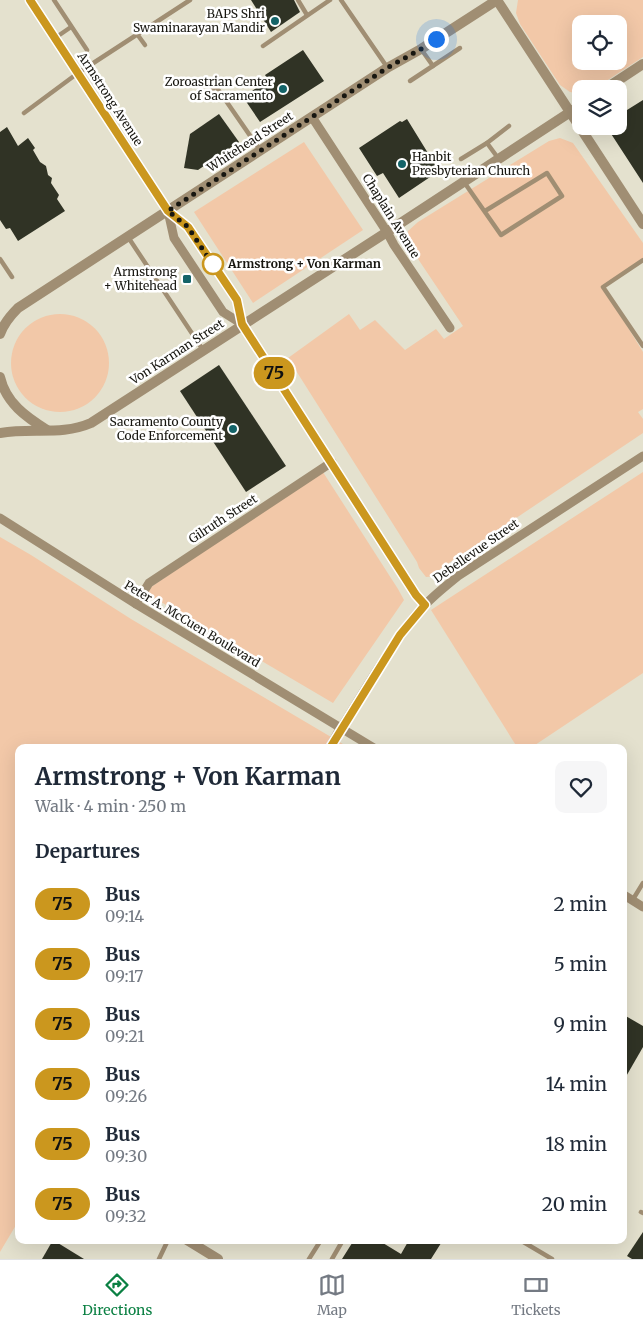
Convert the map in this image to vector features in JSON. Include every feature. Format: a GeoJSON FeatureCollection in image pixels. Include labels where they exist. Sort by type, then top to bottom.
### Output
{"type":"FeatureCollection","features":[{"type":"Feature","properties":{"kind":"street","name":"Armstrong Avenue"},"geometry":{"type":"LineString","coordinates":[[30,0],[168,211],[188,227],[232,292],[237,300],[242,324],[416,595],[425,605]]}},
{"type":"Feature","properties":{"kind":"street","name":"Whitehead Street"},"geometry":{"type":"LineString","coordinates":[[0,334],[3,324],[18,308],[387,68],[421,49],[497,0]]}},
{"type":"Feature","properties":{"kind":"street"},"geometry":{"type":"LineString","coordinates":[[497,0],[643,224]]}},
{"type":"Feature","properties":{"kind":"street"},"geometry":{"type":"LineString","coordinates":[[619,80],[643,64]]}},
{"type":"Feature","properties":{"kind":"street","name":"Von Karman Street"},"geometry":{"type":"LineString","coordinates":[[0,434],[11,431],[49,432],[72,429],[91,423],[242,324],[388,232],[570,112]]}},
{"type":"Feature","properties":{"kind":"street","name":"Chaplain Avenue"},"geometry":{"type":"LineString","coordinates":[[312,117],[450,328]]}},
{"type":"Feature","properties":{"kind":"street","name":"Armstrong Avenue"},"geometry":{"type":"LineString","coordinates":[[168,211],[174,238],[179,246],[223,312],[242,324]]}},
{"type":"Feature","properties":{"kind":"street"},"geometry":{"type":"LineString","coordinates":[[0,377],[2,387],[8,398],[18,409],[49,432]]}},
{"type":"Feature","properties":{"kind":"street","name":"Debellevue Street"},"geometry":{"type":"LineString","coordinates":[[341,728],[400,635],[425,605],[458,576],[643,456]]}},
{"type":"Feature","properties":{"kind":"street","name":"Gilruth Street"},"geometry":{"type":"LineString","coordinates":[[136,604],[148,583],[332,462]]}},
{"type":"Feature","properties":{"kind":"street","name":"Peter A. McCuen Boulevard"},"geometry":{"type":"LineString","coordinates":[[0,518],[136,604],[367,744]]}},
{"type":"Feature","properties":{"kind":"street"},"geometry":{"type":"LineString","coordinates":[[332,744],[341,728]]}},
{"type":"Feature","properties":{"kind":"street"},"geometry":{"type":"LineString","coordinates":[[627,897],[643,907]]}},
{"type":"Feature","properties":{"kind":"street"},"geometry":{"type":"LineString","coordinates":[[194,1244],[218,1259]]}},
{"type":"Feature","properties":{"kind":"lane"},"geometry":{"type":"LineString","coordinates":[[54,0],[87,50]]}},
{"type":"Feature","properties":{"kind":"lane"},"geometry":{"type":"LineString","coordinates":[[24,113],[78,73],[190,0]]}},
{"type":"Feature","properties":{"kind":"lane"},"geometry":{"type":"LineString","coordinates":[[298,0],[307,16]]}},
{"type":"Feature","properties":{"kind":"lane"},"geometry":{"type":"LineString","coordinates":[[263,46],[330,0]]}},
{"type":"Feature","properties":{"kind":"lane"},"geometry":{"type":"LineString","coordinates":[[341,0],[387,68]]}},
{"type":"Feature","properties":{"kind":"lane"},"geometry":{"type":"LineString","coordinates":[[55,38],[71,27]]}},
{"type":"Feature","properties":{"kind":"lane"},"geometry":{"type":"LineString","coordinates":[[137,34],[145,45]]}},
{"type":"Feature","properties":{"kind":"lane"},"geometry":{"type":"LineString","coordinates":[[410,81],[460,48]]}},
{"type":"Feature","properties":{"kind":"lane"},"geometry":{"type":"LineString","coordinates":[[421,49],[433,66]]}},
{"type":"Feature","properties":{"kind":"lane"},"geometry":{"type":"LineString","coordinates":[[212,93],[217,77]]}},
{"type":"Feature","properties":{"kind":"lane"},"geometry":{"type":"LineString","coordinates":[[215,85],[260,151]]}},
{"type":"Feature","properties":{"kind":"lane"},"geometry":{"type":"LineString","coordinates":[[461,159],[488,143],[509,126]]}},
{"type":"Feature","properties":{"kind":"lane"},"geometry":{"type":"LineString","coordinates":[[488,143],[498,159]]}},
{"type":"Feature","properties":{"kind":"lane"},"geometry":{"type":"LineString","coordinates":[[464,182],[502,235],[562,196],[547,173],[485,211]]}},
{"type":"Feature","properties":{"kind":"lane"},"geometry":{"type":"LineString","coordinates":[[128,237],[203,350]]}},
{"type":"Feature","properties":{"kind":"lane"},"geometry":{"type":"LineString","coordinates":[[0,259],[12,277]]}},
{"type":"Feature","properties":{"kind":"lane"},"geometry":{"type":"LineString","coordinates":[[643,260],[603,287],[643,346]]}},
{"type":"Feature","properties":{"kind":"lane"},"geometry":{"type":"LineString","coordinates":[[632,901],[643,883]]}},
{"type":"Feature","properties":{"kind":"lane"},"geometry":{"type":"LineString","coordinates":[[159,1259],[166,1244]]}},
{"type":"Feature","properties":{"kind":"lane"},"geometry":{"type":"LineString","coordinates":[[309,1259],[318,1244]]}},
{"type":"Feature","properties":{"kind":"lane"},"geometry":{"type":"LineString","coordinates":[[332,1259],[341,1244]]}},
{"type":"Feature","properties":{"kind":"lane"},"geometry":{"type":"LineString","coordinates":[[527,1244],[552,1259]]}},
{"type":"Feature","properties":{"kind":"shaded area"},"geometry":{"type":"Polygon","coordinates":[[[518,0],[643,0],[643,57],[627,67],[627,15],[572,15],[572,70],[623,70],[608,80],[572,80],[572,92],[570,92],[560,85],[520,24],[516,13],[518,0]]]}},
{"type":"Feature","properties":{"kind":"shaded area"},"geometry":{"type":"Polygon","coordinates":[[[560,138],[573,143],[643,243],[643,260],[603,287],[643,352],[643,409],[638,412],[643,419],[643,433],[440,569],[437,576],[426,577],[288,358],[349,314],[360,330],[375,320],[405,350],[436,329],[444,339],[463,326],[408,244],[408,231],[418,222],[549,141],[560,138]]]}},
{"type":"Feature","properties":{"kind":"shaded area"},"geometry":{"type":"Polygon","coordinates":[[[304,142],[363,230],[253,303],[194,212],[304,142]]]}},
{"type":"Feature","properties":{"kind":"shaded area"},"geometry":{"type":"Polygon","coordinates":[[[60,314],[79,318],[95,328],[105,344],[109,363],[105,382],[95,398],[79,408],[60,412],[41,408],[25,398],[15,382],[11,363],[15,344],[25,328],[41,318],[60,314]]]}},
{"type":"Feature","properties":{"kind":"shaded area"},"geometry":{"type":"Polygon","coordinates":[[[321,469],[404,600],[333,703],[144,592],[321,469]]]}},
{"type":"Feature","properties":{"kind":"shaded area"},"geometry":{"type":"Polygon","coordinates":[[[643,472],[643,673],[536,744],[515,744],[431,610],[643,472]]]}},
{"type":"Feature","properties":{"kind":"shaded area"},"geometry":{"type":"Polygon","coordinates":[[[0,537],[131,619],[343,744],[15,744],[15,1227],[0,1252],[0,537]]]}},
{"type":"Feature","properties":{"kind":"building","name":"BAPS Shri Swaminarayan Mandir"},"geometry":{"type":"Polygon","coordinates":[[[251,0],[294,0],[300,12],[271,32],[251,0]]]}},
{"type":"Feature","properties":{"kind":"building","name":"Zoroastrian Center of Sacramento"},"geometry":{"type":"Polygon","coordinates":[[[303,50],[324,81],[260,122],[243,97],[268,80],[265,75],[303,50]]]}},
{"type":"Feature","properties":{"kind":"building"},"geometry":{"type":"Polygon","coordinates":[[[643,100],[643,183],[612,135],[627,135],[627,110],[643,100]]]}},
{"type":"Feature","properties":{"kind":"building"},"geometry":{"type":"Polygon","coordinates":[[[219,114],[239,142],[198,170],[184,168],[190,134],[219,114]]]}},
{"type":"Feature","properties":{"kind":"building","name":"Hanbit Presbyterian Church"},"geometry":{"type":"Polygon","coordinates":[[[407,119],[439,171],[399,198],[383,173],[377,176],[359,148],[400,121],[402,122],[407,119]]]}},
{"type":"Feature","properties":{"kind":"building"},"geometry":{"type":"Polygon","coordinates":[[[7,127],[18,146],[28,138],[35,148],[33,150],[40,162],[46,166],[48,175],[52,178],[51,183],[59,195],[57,199],[65,211],[18,241],[10,228],[6,229],[0,220],[0,132],[7,127]]]}},
{"type":"Feature","properties":{"kind":"building","name":"Sacramento County Code Enforcement"},"geometry":{"type":"Polygon","coordinates":[[[219,365],[286,466],[246,492],[180,391],[219,365]]]}},
{"type":"Feature","properties":{"kind":"building"},"geometry":{"type":"Polygon","coordinates":[[[627,1017],[643,1026],[643,1047],[627,1075],[627,1017]]]}},
{"type":"Feature","properties":{"kind":"building"},"geometry":{"type":"Polygon","coordinates":[[[643,1232],[643,1259],[632,1259],[627,1256],[643,1232]]]}},
{"type":"Feature","properties":{"kind":"building"},"geometry":{"type":"Polygon","coordinates":[[[51,1244],[60,1244],[84,1259],[42,1259],[51,1244]]]}},
{"type":"Feature","properties":{"kind":"building"},"geometry":{"type":"Polygon","coordinates":[[[351,1244],[385,1244],[401,1254],[407,1244],[440,1244],[431,1259],[342,1259],[351,1244]]]}},
{"type":"Feature","properties":{"kind":"bus line","name":"75"},"geometry":{"type":"LineString","coordinates":[[30,0],[168,211],[188,227],[237,300],[242,324],[416,595],[425,605],[400,635],[332,744]]}},
{"type":"Feature","properties":{"kind":"place","name":"BAPS Shri Swaminarayan Mandir"},"geometry":{"type":"Point","coordinates":[275,21]}},
{"type":"Feature","properties":{"kind":"place","name":"Zoroastrian Center of Sacramento"},"geometry":{"type":"Point","coordinates":[283,89]}},
{"type":"Feature","properties":{"kind":"place","name":"Hanbit Presbyterian Church"},"geometry":{"type":"Point","coordinates":[402,164]}},
{"type":"Feature","properties":{"kind":"place","name":"Armstrong + Von Karman"},"geometry":{"type":"Point","coordinates":[213,264]}},
{"type":"Feature","properties":{"kind":"place","name":"Armstrong + Whitehead"},"geometry":{"type":"Point","coordinates":[187,279]}},
{"type":"Feature","properties":{"kind":"place","name":"Sacramento County Code Enforcement"},"geometry":{"type":"Point","coordinates":[233,429]}},
{"type":"Feature","properties":{"kind":"route"},"geometry":{"type":"LineString","coordinates":[[213,264],[217,271],[188,227],[168,211],[387,68],[436,39]]}}]}
